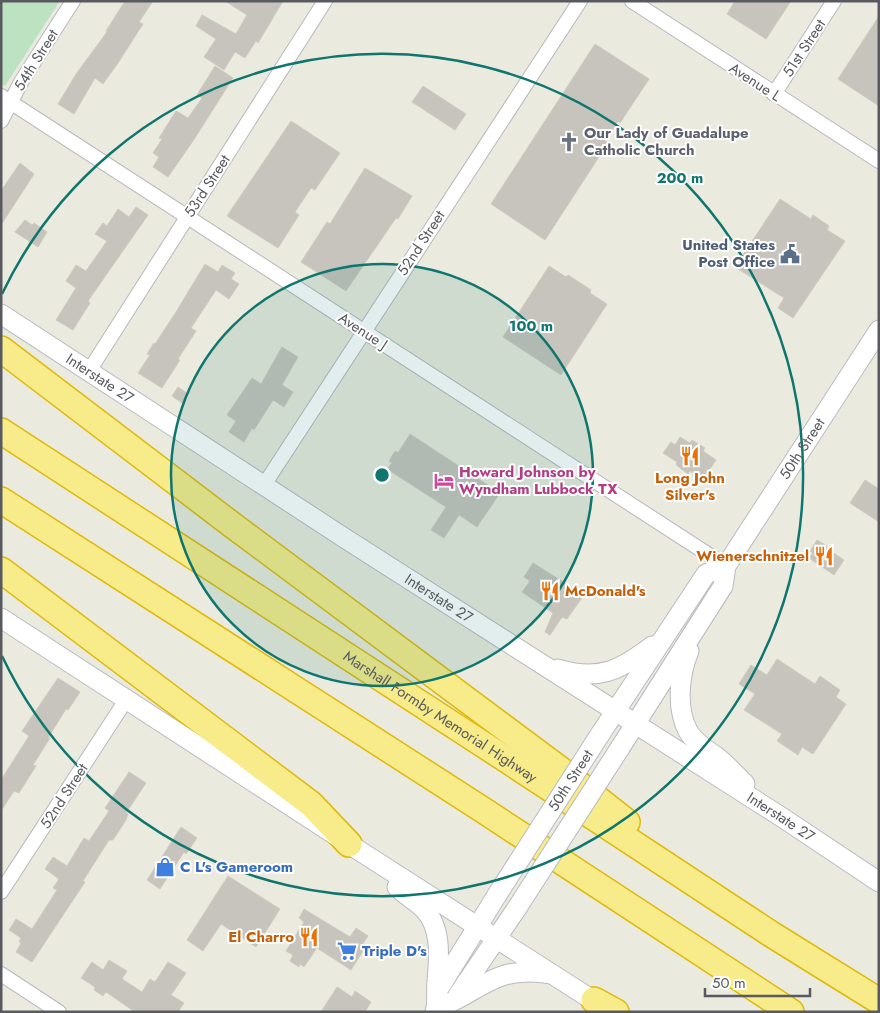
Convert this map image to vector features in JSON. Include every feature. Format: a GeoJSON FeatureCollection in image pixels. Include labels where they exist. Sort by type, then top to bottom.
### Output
{"type":"FeatureCollection","features":[{"type":"Feature","properties":{"kind":"highway"},"geometry":{"type":"LineString","coordinates":[[1,349],[231,524],[562,770],[771,934]]}},
{"type":"Feature","properties":{"kind":"highway","name":"Marshall Formby Memorial Highway"},"geometry":{"type":"LineString","coordinates":[[1,431],[771,934],[879,1001]]}},
{"type":"Feature","properties":{"kind":"highway"},"geometry":{"type":"LineString","coordinates":[[1,500],[483,810],[791,1012]]}},
{"type":"Feature","properties":{"kind":"highway"},"geometry":{"type":"LineString","coordinates":[[1,570],[311,804],[358,850]]}},
{"type":"Feature","properties":{"kind":"highway"},"geometry":{"type":"LineString","coordinates":[[603,1006],[616,1012]]}},
{"type":"Feature","properties":{"kind":"main road","name":"Interstate 27"},"geometry":{"type":"LineString","coordinates":[[1,314],[783,818],[879,882]]}},
{"type":"Feature","properties":{"kind":"main road","name":"50th Street"},"geometry":{"type":"LineString","coordinates":[[440,1004],[497,938],[517,908],[723,586],[726,566],[879,330]]}},
{"type":"Feature","properties":{"kind":"main road","name":"50th Street"},"geometry":{"type":"LineString","coordinates":[[440,1004],[477,926],[615,710],[706,574],[726,566]]}},
{"type":"Feature","properties":{"kind":"main road"},"geometry":{"type":"LineString","coordinates":[[1,618],[358,850],[603,1006]]}},
{"type":"Feature","properties":{"kind":"main road"},"geometry":{"type":"LineString","coordinates":[[702,620],[687,655],[682,676],[681,712],[688,732],[700,745],[783,818]]}},
{"type":"Feature","properties":{"kind":"main road"},"geometry":{"type":"LineString","coordinates":[[532,658],[574,673],[591,675],[607,673],[622,667],[663,638]]}},
{"type":"Feature","properties":{"kind":"main road"},"geometry":{"type":"LineString","coordinates":[[358,850],[402,892],[426,911],[430,917],[438,940],[440,1004],[509,973],[528,971],[554,975]]}},
{"type":"Feature","properties":{"kind":"street","name":"54th Street"},"geometry":{"type":"LineString","coordinates":[[1,121],[6,99],[21,82],[73,1]]}},
{"type":"Feature","properties":{"kind":"street","name":"53rd Street"},"geometry":{"type":"LineString","coordinates":[[88,371],[325,1]]}},
{"type":"Feature","properties":{"kind":"street","name":"52nd Street"},"geometry":{"type":"LineString","coordinates":[[264,485],[580,1]]}},
{"type":"Feature","properties":{"kind":"street","name":"Avenue L"},"geometry":{"type":"LineString","coordinates":[[632,1],[879,161]]}},
{"type":"Feature","properties":{"kind":"street","name":"51st Street"},"geometry":{"type":"LineString","coordinates":[[774,94],[834,1]]}},
{"type":"Feature","properties":{"kind":"street","name":"Avenue J"},"geometry":{"type":"LineString","coordinates":[[6,99],[726,566]]}},
{"type":"Feature","properties":{"kind":"street","name":"52nd Street"},"geometry":{"type":"LineString","coordinates":[[1,892],[126,700]]}},
{"type":"Feature","properties":{"kind":"street"},"geometry":{"type":"LineString","coordinates":[[1,974],[58,1012]]}},
{"type":"Feature","properties":{"kind":"green space"},"geometry":{"type":"Polygon","coordinates":[[[1,1],[60,1],[5,86],[1,84],[1,1]]]}},
{"type":"Feature","properties":{"kind":"building"},"geometry":{"type":"Polygon","coordinates":[[[125,1],[153,1],[139,22],[143,24],[118,63],[103,84],[95,78],[74,114],[58,104],[76,74],[107,32],[125,1]]]}},
{"type":"Feature","properties":{"kind":"building"},"geometry":{"type":"Polygon","coordinates":[[[225,1],[283,1],[258,43],[256,41],[245,58],[235,52],[224,70],[204,57],[216,39],[196,26],[202,15],[236,34],[247,15],[225,1]]]}},
{"type":"Feature","properties":{"kind":"building"},"geometry":{"type":"Polygon","coordinates":[[[735,1],[791,1],[766,39],[727,14],[735,1]]]}},
{"type":"Feature","properties":{"kind":"building"},"geometry":{"type":"Polygon","coordinates":[[[879,16],[879,106],[838,79],[879,16]]]}},
{"type":"Feature","properties":{"kind":"building","name":"Our Lady of Guadalupe Catholic Church"},"geometry":{"type":"Polygon","coordinates":[[[595,44],[649,79],[620,123],[618,121],[605,141],[608,143],[545,240],[491,204],[595,44]]]}},
{"type":"Feature","properties":{"kind":"building"},"geometry":{"type":"Polygon","coordinates":[[[215,66],[233,78],[168,177],[153,167],[159,157],[153,153],[162,139],[159,138],[176,111],[188,118],[202,98],[197,95],[215,66]]]}},
{"type":"Feature","properties":{"kind":"building"},"geometry":{"type":"Polygon","coordinates":[[[423,86],[466,114],[455,130],[412,102],[423,86]]]}},
{"type":"Feature","properties":{"kind":"building"},"geometry":{"type":"Polygon","coordinates":[[[291,121],[340,153],[315,190],[311,188],[295,212],[299,215],[278,248],[227,216],[291,121]]]}},
{"type":"Feature","properties":{"kind":"building"},"geometry":{"type":"Polygon","coordinates":[[[20,163],[34,174],[1,225],[1,191],[20,163]]]}},
{"type":"Feature","properties":{"kind":"building"},"geometry":{"type":"Polygon","coordinates":[[[365,168],[412,196],[398,219],[396,218],[346,291],[301,262],[327,222],[330,224],[365,168]]]}},
{"type":"Feature","properties":{"kind":"building","name":"United States Post Office"},"geometry":{"type":"Polygon","coordinates":[[[780,199],[811,219],[813,215],[829,226],[827,230],[845,241],[793,318],[778,308],[784,298],[735,267],[780,199]]]}},
{"type":"Feature","properties":{"kind":"building"},"geometry":{"type":"Polygon","coordinates":[[[136,207],[148,215],[88,301],[90,303],[73,330],[56,320],[76,288],[66,281],[76,265],[86,271],[107,241],[95,234],[103,223],[107,226],[118,209],[129,217],[136,207]]]}},
{"type":"Feature","properties":{"kind":"building"},"geometry":{"type":"Polygon","coordinates":[[[25,220],[32,225],[34,223],[47,232],[38,247],[15,232],[25,220]]]}},
{"type":"Feature","properties":{"kind":"building"},"geometry":{"type":"Polygon","coordinates":[[[205,264],[218,272],[222,265],[235,273],[231,279],[239,284],[229,299],[216,290],[191,328],[196,331],[162,388],[138,373],[150,355],[147,354],[176,312],[205,264]]]}},
{"type":"Feature","properties":{"kind":"building"},"geometry":{"type":"Polygon","coordinates":[[[549,266],[566,277],[568,275],[591,290],[590,293],[607,304],[561,375],[503,337],[549,266]]]}},
{"type":"Feature","properties":{"kind":"building"},"geometry":{"type":"Polygon","coordinates":[[[282,347],[298,357],[282,385],[293,392],[284,407],[273,400],[244,442],[229,432],[236,421],[227,415],[252,378],[261,384],[282,347]]]}},
{"type":"Feature","properties":{"kind":"building"},"geometry":{"type":"Polygon","coordinates":[[[178,387],[188,394],[182,403],[172,396],[178,387]]]}},
{"type":"Feature","properties":{"kind":"building","name":"Howard Johnson by Wyndham Lubbock TX"},"geometry":{"type":"Polygon","coordinates":[[[410,434],[500,493],[477,527],[459,515],[444,538],[431,530],[446,507],[387,469],[392,463],[389,461],[395,451],[398,453],[410,434]]]}},
{"type":"Feature","properties":{"kind":"building","name":"Long John Silver's"},"geometry":{"type":"Polygon","coordinates":[[[680,437],[690,443],[692,440],[705,448],[703,451],[716,460],[703,479],[690,471],[688,474],[676,465],[677,462],[663,453],[671,442],[675,445],[680,437]]]}},
{"type":"Feature","properties":{"kind":"building"},"geometry":{"type":"Polygon","coordinates":[[[865,480],[879,489],[879,522],[850,503],[865,480]]]}},
{"type":"Feature","properties":{"kind":"building","name":"Wienerschnitzel"},"geometry":{"type":"Polygon","coordinates":[[[817,540],[844,560],[834,575],[809,558],[813,553],[810,551],[817,540]]]}},
{"type":"Feature","properties":{"kind":"building","name":"McDonald's"},"geometry":{"type":"Polygon","coordinates":[[[533,563],[584,595],[567,619],[562,617],[550,635],[545,632],[553,613],[522,592],[530,581],[524,577],[533,563]]]}},
{"type":"Feature","properties":{"kind":"building"},"geometry":{"type":"Polygon","coordinates":[[[777,659],[815,684],[820,676],[840,690],[836,697],[846,704],[813,754],[802,747],[798,755],[777,741],[782,734],[744,710],[755,694],[739,684],[751,665],[767,675],[777,659]]]}},
{"type":"Feature","properties":{"kind":"building"},"geometry":{"type":"Polygon","coordinates":[[[58,678],[80,692],[68,710],[66,709],[48,738],[50,738],[33,765],[36,766],[19,793],[14,791],[1,811],[1,780],[29,736],[22,731],[58,678]]]}},
{"type":"Feature","properties":{"kind":"building"},"geometry":{"type":"Polygon","coordinates":[[[129,772],[146,783],[126,813],[128,814],[126,820],[113,840],[109,840],[83,881],[85,882],[32,962],[16,952],[21,943],[19,942],[21,938],[9,930],[16,919],[32,929],[57,890],[53,888],[59,879],[45,869],[53,857],[67,866],[84,838],[89,841],[109,811],[105,808],[129,772]]]}},
{"type":"Feature","properties":{"kind":"building","name":"C L's Gameroom"},"geometry":{"type":"Polygon","coordinates":[[[181,827],[197,838],[186,854],[184,852],[160,889],[147,880],[181,827]]]}},
{"type":"Feature","properties":{"kind":"building"},"geometry":{"type":"Polygon","coordinates":[[[228,876],[280,909],[256,947],[221,924],[203,951],[187,940],[228,876]]]}},
{"type":"Feature","properties":{"kind":"building"},"geometry":{"type":"Polygon","coordinates":[[[304,909],[350,937],[356,928],[368,936],[362,945],[365,948],[351,970],[317,948],[304,967],[300,964],[299,967],[290,961],[293,955],[286,951],[304,922],[299,918],[304,909]]]}},
{"type":"Feature","properties":{"kind":"building"},"geometry":{"type":"Polygon","coordinates":[[[109,960],[127,971],[122,979],[142,992],[150,979],[155,982],[168,962],[186,973],[171,995],[184,1003],[178,1012],[135,1012],[106,992],[103,996],[94,990],[95,987],[81,978],[92,962],[103,970],[109,960]]]}},
{"type":"Feature","properties":{"kind":"building"},"geometry":{"type":"Polygon","coordinates":[[[337,987],[352,997],[355,991],[371,1002],[365,1012],[321,1012],[337,987]]]}},
{"type":"Feature","properties":{"kind":"place","name":"Our Lady of Guadalupe Catholic Church"},"geometry":{"type":"Point","coordinates":[569,142]}},
{"type":"Feature","properties":{"kind":"place","name":"United States Post Office"},"geometry":{"type":"Point","coordinates":[790,254]}},
{"type":"Feature","properties":{"kind":"place","name":"Long John Silver's"},"geometry":{"type":"Point","coordinates":[690,456]}},
{"type":"Feature","properties":{"kind":"place","name":"Howard Johnson by Wyndham Lubbock TX"},"geometry":{"type":"Point","coordinates":[444,481]}},
{"type":"Feature","properties":{"kind":"place","name":"Wienerschnitzel"},"geometry":{"type":"Point","coordinates":[824,556]}},
{"type":"Feature","properties":{"kind":"place","name":"McDonald's"},"geometry":{"type":"Point","coordinates":[550,591]}},
{"type":"Feature","properties":{"kind":"place","name":"C L's Gameroom"},"geometry":{"type":"Point","coordinates":[165,867]}},
{"type":"Feature","properties":{"kind":"place","name":"El Charro"},"geometry":{"type":"Point","coordinates":[309,937]}},
{"type":"Feature","properties":{"kind":"place","name":"Triple D's"},"geometry":{"type":"Point","coordinates":[347,951]}}]}
